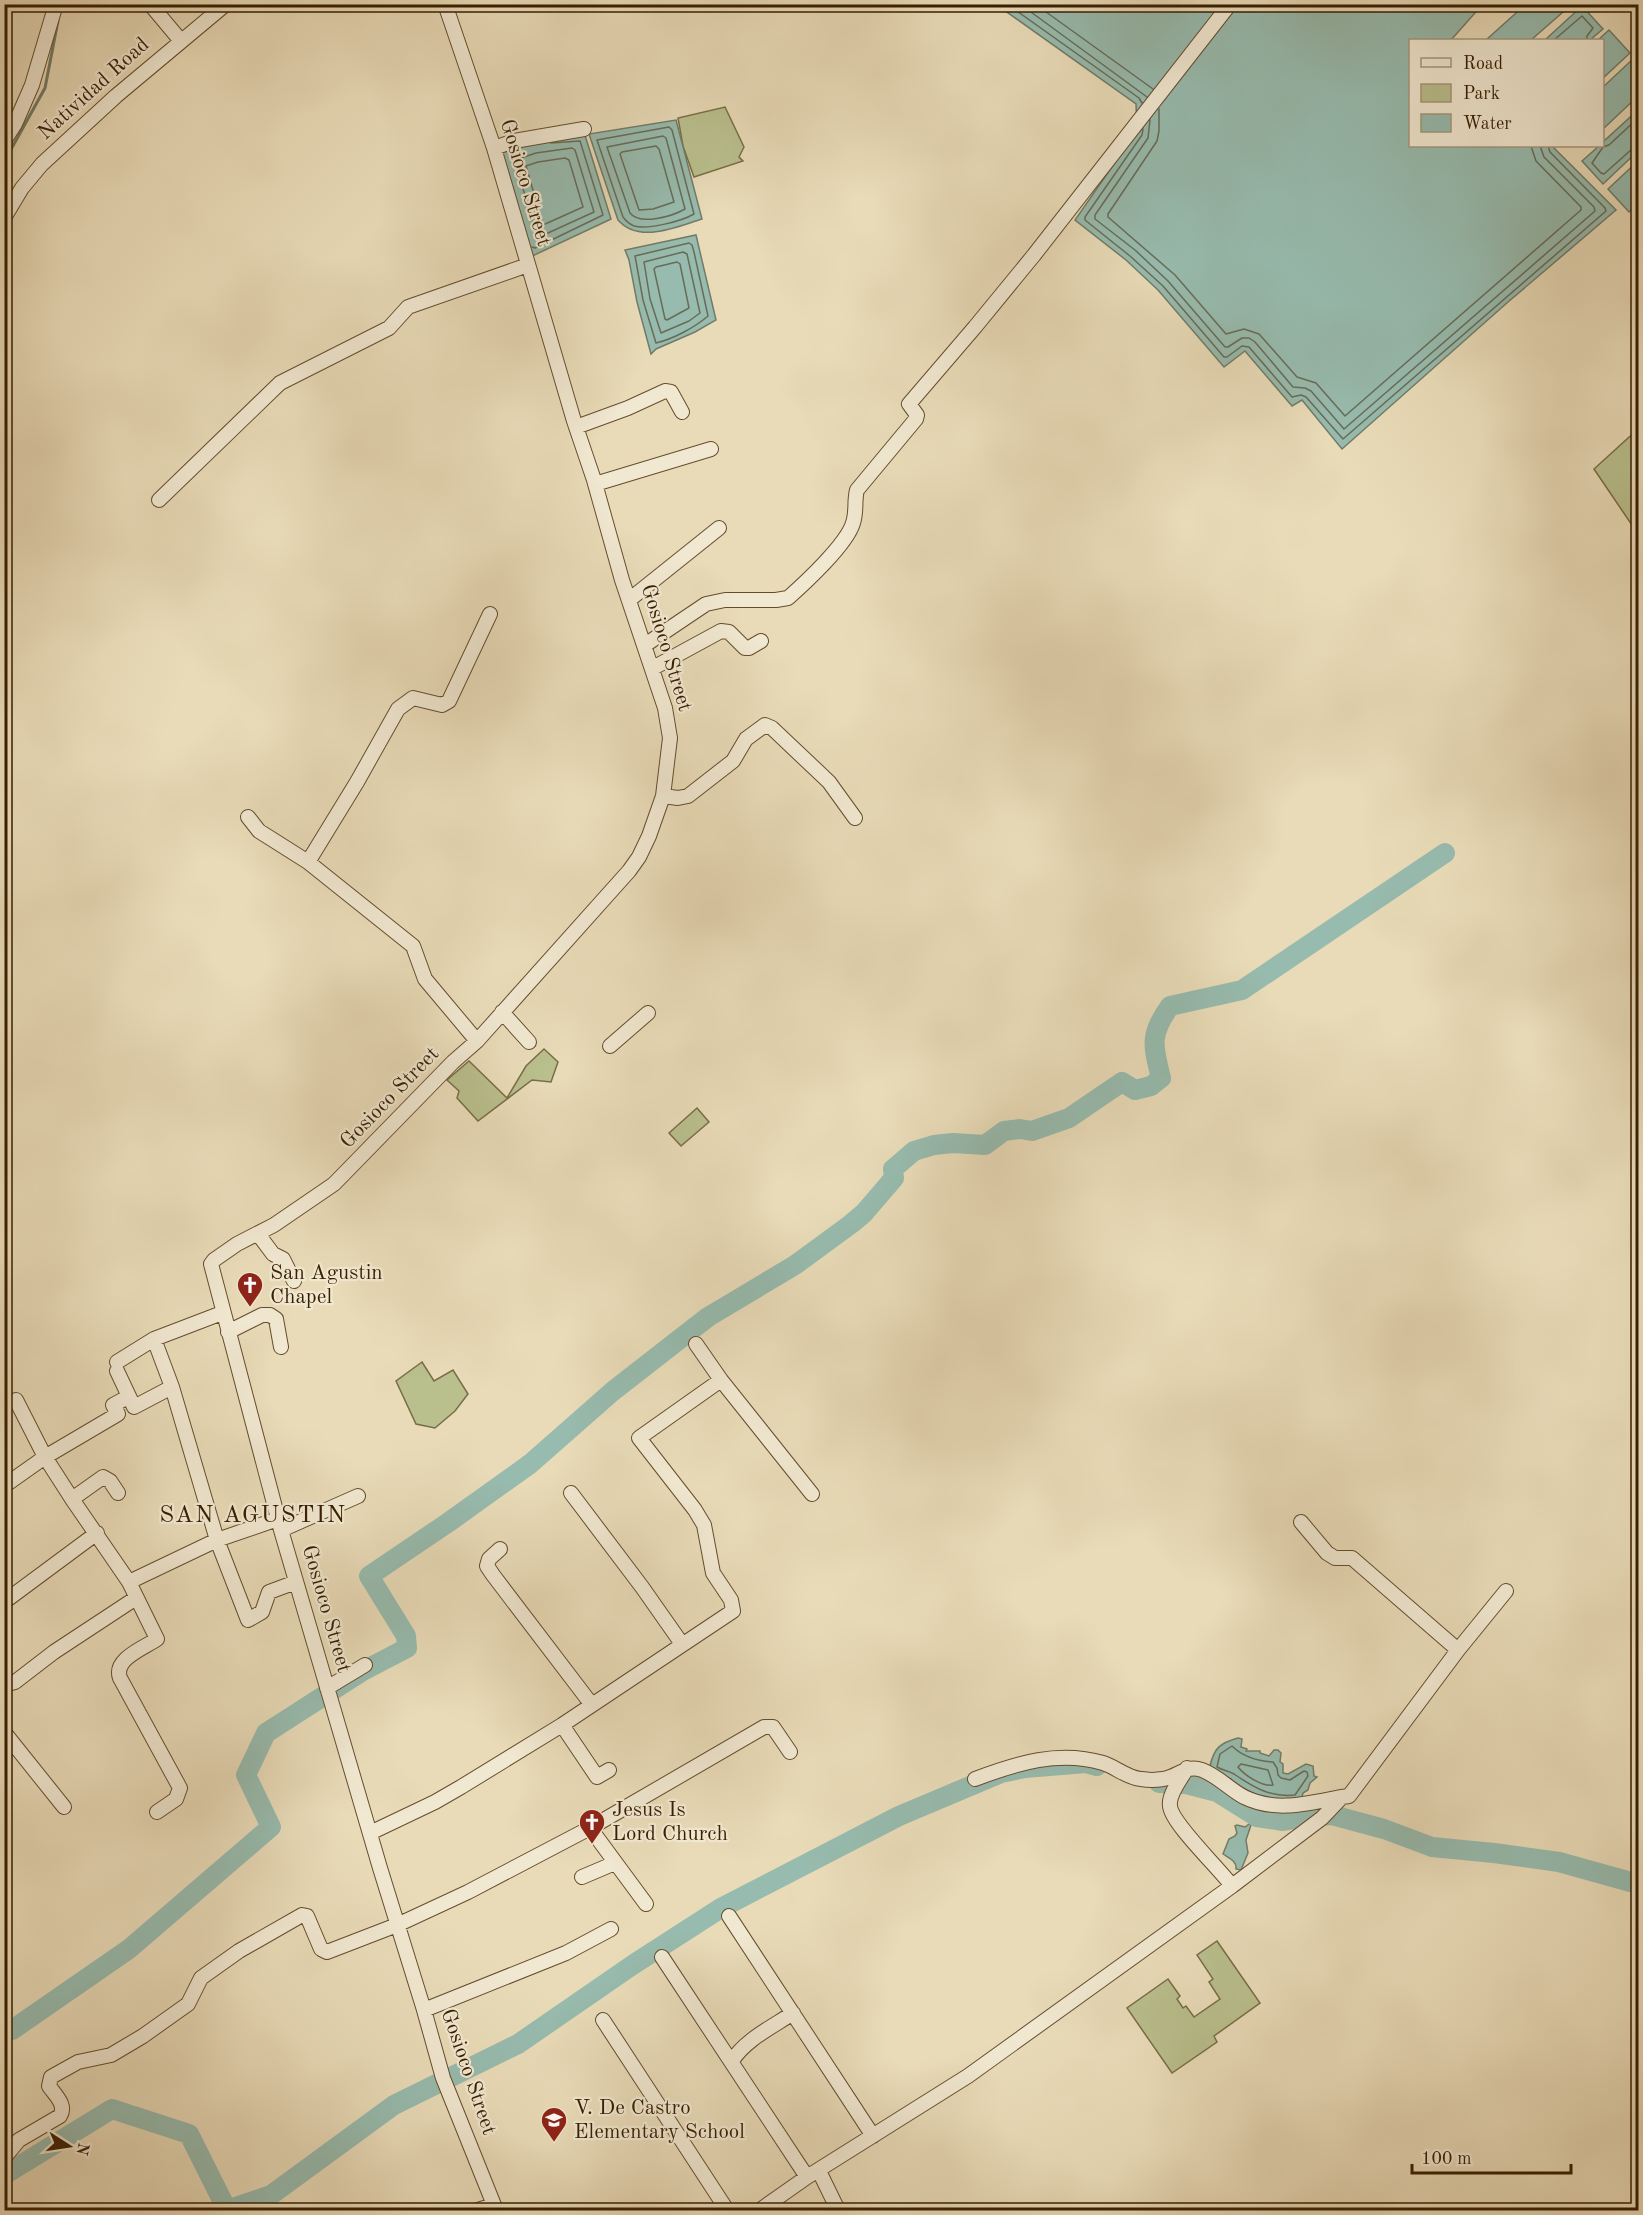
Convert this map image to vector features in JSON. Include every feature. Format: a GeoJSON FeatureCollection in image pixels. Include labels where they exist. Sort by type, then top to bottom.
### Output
{"type":"FeatureCollection","features":[{"type":"Feature","properties":{"kind":"street"},"geometry":{"type":"LineString","coordinates":[[4,141],[15,124],[32,85],[56,4]]}},
{"type":"Feature","properties":{"kind":"street"},"geometry":{"type":"LineString","coordinates":[[150,4],[181,41]]}},
{"type":"Feature","properties":{"kind":"street","name":"Natividad Road"},"geometry":{"type":"LineString","coordinates":[[4,218],[22,188],[42,164],[116,96],[226,4]]}},
{"type":"Feature","properties":{"kind":"street","name":"Gosioco Street"},"geometry":{"type":"LineString","coordinates":[[446,4],[494,148],[576,427],[665,708],[670,738],[663,796],[649,836],[629,871],[568,942],[477,1041],[453,1062],[334,1184],[274,1226],[237,1244],[211,1264],[222,1313],[296,1582],[443,2078],[495,2208]]}},
{"type":"Feature","properties":{"kind":"street"},"geometry":{"type":"LineString","coordinates":[[645,645],[706,604],[725,600],[788,598],[844,540],[853,525],[857,490],[916,419],[917,415],[909,404],[1068,213],[1230,4]]}},
{"type":"Feature","properties":{"kind":"street"},"geometry":{"type":"LineString","coordinates":[[494,148],[514,141],[584,129]]}},
{"type":"Feature","properties":{"kind":"street"},"geometry":{"type":"LineString","coordinates":[[159,500],[280,383],[389,328],[408,307],[528,265]]}},
{"type":"Feature","properties":{"kind":"street"},"geometry":{"type":"LineString","coordinates":[[576,427],[628,408],[665,391],[671,392],[682,412]]}},
{"type":"Feature","properties":{"kind":"street"},"geometry":{"type":"LineString","coordinates":[[595,484],[711,449]]}},
{"type":"Feature","properties":{"kind":"street"},"geometry":{"type":"LineString","coordinates":[[629,600],[719,528]]}},
{"type":"Feature","properties":{"kind":"street"},"geometry":{"type":"LineString","coordinates":[[308,862],[398,709],[413,698],[442,705],[449,700],[490,614]]}},
{"type":"Feature","properties":{"kind":"street"},"geometry":{"type":"LineString","coordinates":[[653,668],[721,631],[729,632],[745,648],[761,640]]}},
{"type":"Feature","properties":{"kind":"street"},"geometry":{"type":"LineString","coordinates":[[663,796],[678,798],[688,796],[733,761],[746,739],[765,725],[772,728],[829,782],[855,818]]}},
{"type":"Feature","properties":{"kind":"street"},"geometry":{"type":"LineString","coordinates":[[248,817],[260,831],[308,862],[412,946],[425,979],[477,1041]]}},
{"type":"Feature","properties":{"kind":"street"},"geometry":{"type":"LineString","coordinates":[[502,1012],[529,1042]]}},
{"type":"Feature","properties":{"kind":"street"},"geometry":{"type":"LineString","coordinates":[[610,1046],[648,1013]]}},
{"type":"Feature","properties":{"kind":"street"},"geometry":{"type":"LineString","coordinates":[[258,1234],[273,1254],[283,1259],[294,1281]]}},
{"type":"Feature","properties":{"kind":"street"},"geometry":{"type":"LineString","coordinates":[[172,1387],[134,1407],[117,1367],[154,1339],[222,1313]]}},
{"type":"Feature","properties":{"kind":"street"},"geometry":{"type":"LineString","coordinates":[[228,1332],[268,1314],[276,1319],[281,1347]]}},
{"type":"Feature","properties":{"kind":"street"},"geometry":{"type":"LineString","coordinates":[[154,1339],[172,1387],[217,1540],[248,1620],[262,1612],[269,1592],[296,1582]]}},
{"type":"Feature","properties":{"kind":"street"},"geometry":{"type":"LineString","coordinates":[[696,1344],[721,1380],[812,1494]]}},
{"type":"Feature","properties":{"kind":"street"},"geometry":{"type":"LineString","coordinates":[[370,1833],[435,1802],[562,1725],[733,1611],[731,1600],[713,1573],[704,1525],[639,1438],[721,1380]]}},
{"type":"Feature","properties":{"kind":"street"},"geometry":{"type":"LineString","coordinates":[[4,1486],[45,1457],[118,1414],[113,1405],[128,1397]]}},
{"type":"Feature","properties":{"kind":"street"},"geometry":{"type":"LineString","coordinates":[[16,1400],[45,1457],[129,1582],[157,1639],[119,1665],[118,1674],[180,1788],[176,1799],[157,1812]]}},
{"type":"Feature","properties":{"kind":"street"},"geometry":{"type":"LineString","coordinates":[[72,1499],[103,1477],[110,1481],[118,1492]]}},
{"type":"Feature","properties":{"kind":"street"},"geometry":{"type":"LineString","coordinates":[[571,1493],[642,1587],[681,1644]]}},
{"type":"Feature","properties":{"kind":"street"},"geometry":{"type":"LineString","coordinates":[[129,1582],[217,1540],[280,1525],[358,1496]]}},
{"type":"Feature","properties":{"kind":"street"},"geometry":{"type":"LineString","coordinates":[[1301,1522],[1327,1553],[1335,1558],[1352,1558],[1458,1650]]}},
{"type":"Feature","properties":{"kind":"street"},"geometry":{"type":"LineString","coordinates":[[4,1602],[97,1533]]}},
{"type":"Feature","properties":{"kind":"street"},"geometry":{"type":"LineString","coordinates":[[500,1549],[489,1559],[487,1566],[592,1705]]}},
{"type":"Feature","properties":{"kind":"street"},"geometry":{"type":"LineString","coordinates":[[760,2211],[813,2174],[968,2076],[1232,1886],[1322,1818],[1339,1801],[1349,1796],[1458,1650],[1506,1591]]}},
{"type":"Feature","properties":{"kind":"street"},"geometry":{"type":"LineString","coordinates":[[4,1685],[15,1682],[54,1652],[136,1598]]}},
{"type":"Feature","properties":{"kind":"street"},"geometry":{"type":"LineString","coordinates":[[328,1691],[365,1665]]}},
{"type":"Feature","properties":{"kind":"street"},"geometry":{"type":"LineString","coordinates":[[562,1725],[597,1777],[609,1770]]}},
{"type":"Feature","properties":{"kind":"street"},"geometry":{"type":"LineString","coordinates":[[4,2158],[19,2140],[60,2116],[63,2111],[63,2107],[49,2086],[51,2076],[78,2062],[111,2055],[160,2024],[188,2004],[201,1978],[239,1951],[302,1915],[307,1916],[321,1949],[327,1952],[397,1925],[468,1892],[590,1828],[764,1727],[773,1727],[790,1752]]}},
{"type":"Feature","properties":{"kind":"street"},"geometry":{"type":"LineString","coordinates":[[4,1732],[64,1807]]}},
{"type":"Feature","properties":{"kind":"street"},"geometry":{"type":"LineString","coordinates":[[975,1779],[1023,1762],[1077,1757],[1106,1763],[1130,1777],[1140,1779],[1164,1779],[1187,1768],[1201,1770],[1243,1796],[1271,1805],[1285,1807],[1339,1801]]}},
{"type":"Feature","properties":{"kind":"street"},"geometry":{"type":"LineString","coordinates":[[1187,1768],[1177,1785],[1170,1806],[1180,1826],[1232,1886]]}},
{"type":"Feature","properties":{"kind":"street"},"geometry":{"type":"LineString","coordinates":[[590,1828],[646,1904]]}},
{"type":"Feature","properties":{"kind":"street"},"geometry":{"type":"LineString","coordinates":[[582,1877],[615,1863]]}},
{"type":"Feature","properties":{"kind":"street"},"geometry":{"type":"LineString","coordinates":[[729,1916],[873,2136]]}},
{"type":"Feature","properties":{"kind":"street"},"geometry":{"type":"LineString","coordinates":[[424,2010],[566,1953],[611,1929]]}},
{"type":"Feature","properties":{"kind":"street"},"geometry":{"type":"LineString","coordinates":[[662,1957],[838,2211]]}},
{"type":"Feature","properties":{"kind":"street"},"geometry":{"type":"LineString","coordinates":[[732,2061],[737,2052],[748,2043],[793,2013]]}},
{"type":"Feature","properties":{"kind":"street"},"geometry":{"type":"LineString","coordinates":[[603,2020],[727,2211]]}},
{"type":"Feature","properties":{"kind":"street"},"geometry":{"type":"LineString","coordinates":[[478,2211],[495,2208]]}},
{"type":"Feature","properties":{"kind":"green space"},"geometry":{"type":"Polygon","coordinates":[[[725,107],[744,147],[739,157],[743,161],[694,177],[683,146],[678,118],[725,107]]]}},
{"type":"Feature","properties":{"kind":"green space"},"geometry":{"type":"Polygon","coordinates":[[[1638,429],[1638,534],[1594,469],[1638,429]]]}},
{"type":"Feature","properties":{"kind":"green space"},"geometry":{"type":"Polygon","coordinates":[[[544,1049],[558,1062],[551,1082],[532,1080],[478,1121],[457,1098],[459,1091],[447,1080],[469,1061],[507,1098],[526,1066],[544,1049]]]}},
{"type":"Feature","properties":{"kind":"green space"},"geometry":{"type":"Polygon","coordinates":[[[697,1108],[709,1122],[681,1146],[669,1133],[697,1108]]]}},
{"type":"Feature","properties":{"kind":"green space"},"geometry":{"type":"Polygon","coordinates":[[[422,1362],[434,1381],[453,1370],[468,1394],[455,1411],[435,1428],[416,1424],[396,1381],[422,1362]]]}},
{"type":"Feature","properties":{"kind":"green space"},"geometry":{"type":"Polygon","coordinates":[[[1217,1941],[1260,2003],[1214,2036],[1217,2042],[1172,2073],[1127,2008],[1168,1979],[1180,1996],[1177,1999],[1183,2008],[1186,2006],[1194,2017],[1220,1999],[1209,1982],[1213,1979],[1197,1955],[1217,1941]]]}},
{"type":"Feature","properties":{"kind":"water"},"geometry":{"type":"Polygon","coordinates":[[[997,5],[1482,5],[1452,39],[1409,39],[1409,147],[1553,147],[1616,210],[1342,449],[1302,400],[1292,406],[1245,351],[1224,367],[1158,290],[1126,260],[1075,220],[1137,131],[1136,104],[997,5]]]}},
{"type":"Feature","properties":{"kind":"water"},"geometry":{"type":"Polygon","coordinates":[[[1525,5],[1571,5],[1532,39],[1487,39],[1525,5]]]}},
{"type":"Feature","properties":{"kind":"water"},"geometry":{"type":"Polygon","coordinates":[[[1582,6],[1603,29],[1591,39],[1546,39],[1582,6]]]}},
{"type":"Feature","properties":{"kind":"water"},"geometry":{"type":"Polygon","coordinates":[[[1609,30],[1630,53],[1604,77],[1604,39],[1599,39],[1609,30]]]}},
{"type":"Feature","properties":{"kind":"water"},"geometry":{"type":"Polygon","coordinates":[[[1634,58],[1638,63],[1638,96],[1604,128],[1604,86],[1634,58]]]}},
{"type":"Feature","properties":{"kind":"water"},"geometry":{"type":"Polygon","coordinates":[[[1638,110],[1638,151],[1603,184],[1582,161],[1598,147],[1604,147],[1604,141],[1638,110]]]}},
{"type":"Feature","properties":{"kind":"water"},"geometry":{"type":"Polygon","coordinates":[[[676,120],[702,219],[658,232],[636,231],[618,220],[589,134],[676,120]]]}},
{"type":"Feature","properties":{"kind":"water"},"geometry":{"type":"Polygon","coordinates":[[[584,132],[611,219],[528,258],[499,149],[584,132]]]}},
{"type":"Feature","properties":{"kind":"water"},"geometry":{"type":"Polygon","coordinates":[[[1638,161],[1638,203],[1629,212],[1608,189],[1638,161]]]}},
{"type":"Feature","properties":{"kind":"water"},"geometry":{"type":"Polygon","coordinates":[[[696,235],[716,320],[656,349],[651,354],[625,250],[696,235]]]}},
{"type":"Feature","properties":{"kind":"water"},"geometry":{"type":"Polygon","coordinates":[[[1238,1738],[1242,1739],[1241,1747],[1247,1749],[1246,1751],[1260,1751],[1269,1756],[1274,1750],[1278,1750],[1281,1753],[1280,1762],[1283,1764],[1283,1773],[1288,1774],[1306,1764],[1313,1766],[1314,1776],[1317,1777],[1303,1793],[1301,1801],[1263,1798],[1233,1783],[1231,1779],[1222,1777],[1210,1766],[1219,1747],[1238,1738]]]}},
{"type":"Feature","properties":{"kind":"water"},"geometry":{"type":"Polygon","coordinates":[[[1252,1822],[1246,1840],[1248,1853],[1241,1870],[1236,1869],[1234,1862],[1223,1854],[1229,1839],[1237,1833],[1235,1826],[1245,1827],[1252,1822]]]}},
{"type":"Feature","properties":{"kind":"waterway"},"geometry":{"type":"LineString","coordinates":[[4,162],[45,88],[58,21]]}},
{"type":"Feature","properties":{"kind":"waterway"},"geometry":{"type":"LineString","coordinates":[[4,2030],[12,2030],[129,1949],[271,1827],[246,1775],[266,1733],[361,1672],[407,1648],[406,1636],[369,1576],[530,1464],[613,1391],[708,1317],[795,1265],[851,1224],[864,1213],[894,1178],[893,1169],[914,1151],[934,1145],[953,1143],[985,1145],[1004,1131],[1020,1129],[1032,1131],[1069,1118],[1122,1082],[1135,1090],[1151,1086],[1161,1078],[1155,1041],[1159,1025],[1170,1006],[1242,990],[1445,853]]}},
{"type":"Feature","properties":{"kind":"waterway"},"geometry":{"type":"LineString","coordinates":[[4,2175],[112,2109],[189,2134],[227,2210],[271,2195],[394,2105],[518,2044],[634,1964],[721,1908],[899,1816],[1001,1773],[1025,1768],[1086,1763],[1097,1766]]}},
{"type":"Feature","properties":{"kind":"waterway"},"geometry":{"type":"LineString","coordinates":[[1159,1783],[1186,1784],[1217,1792],[1257,1817],[1283,1821],[1332,1815],[1384,1829],[1432,1847],[1559,1862],[1638,1884]]}},
{"type":"Feature","properties":{"kind":"place","name":"San Agustin Chapel"},"geometry":{"type":"Point","coordinates":[250,1308]}},
{"type":"Feature","properties":{"kind":"place","name":"Jesus Is Lord Church"},"geometry":{"type":"Point","coordinates":[592,1845]}},
{"type":"Feature","properties":{"kind":"place","name":"V. De Castro Elementary School"},"geometry":{"type":"Point","coordinates":[554,2143]}},
{"type":"Feature","properties":{"kind":"district","name":"SAN AGUSTIN"},"geometry":{"type":"Point","coordinates":[253,1516]}}]}
